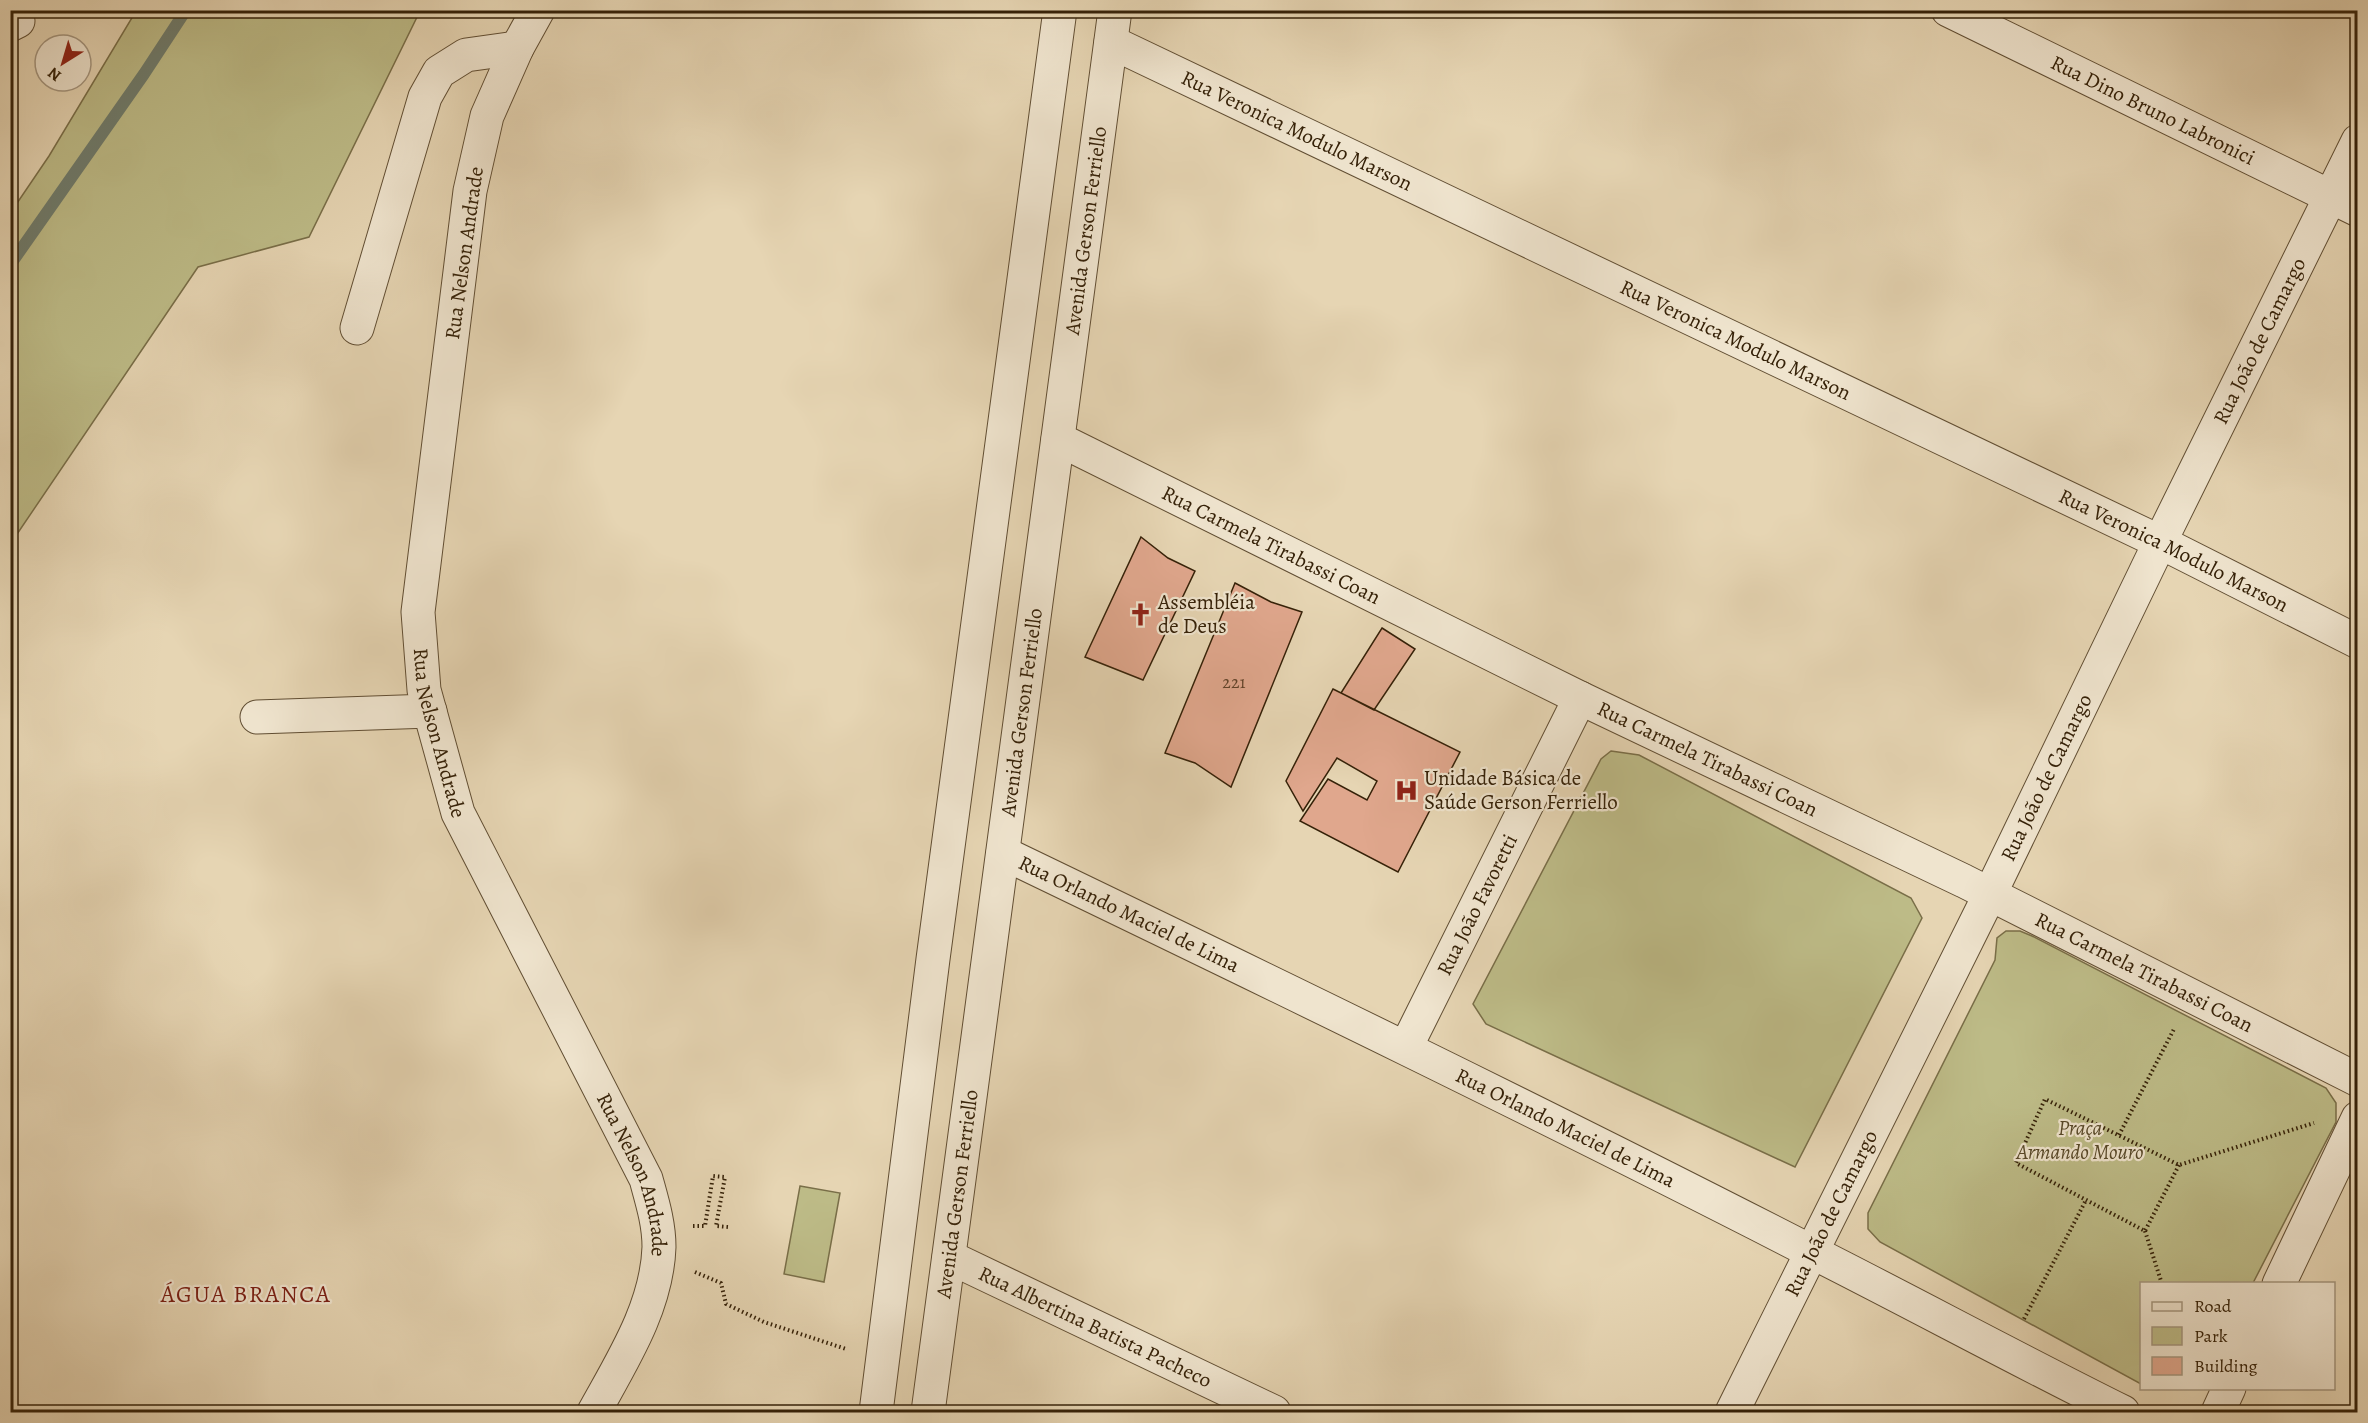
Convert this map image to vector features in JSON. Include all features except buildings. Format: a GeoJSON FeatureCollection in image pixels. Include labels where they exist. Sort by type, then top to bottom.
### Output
{"type":"FeatureCollection","features":[{"type":"Feature","properties":{"kind":"street","name":"Rua Nelson Andrade"},"geometry":{"type":"LineString","coordinates":[[538,10],[517,48],[487,116],[470,191],[418,612],[424,690],[458,813],[646,1179],[657,1223],[657,1260],[646,1311],[632,1344],[594,1413]]}},
{"type":"Feature","properties":{"kind":"street"},"geometry":{"type":"LineString","coordinates":[[876,1413],[934,947],[1060,10]]}},
{"type":"Feature","properties":{"kind":"street","name":"Rua Dino Bruno Labronici"},"geometry":{"type":"LineString","coordinates":[[1948,10],[2344,203]]}},
{"type":"Feature","properties":{"kind":"street","name":"Avenida Gerson Ferriello"},"geometry":{"type":"LineString","coordinates":[[928,1413],[1113,26]]}},
{"type":"Feature","properties":{"kind":"street","name":"Rua Veronica Modulo Marson"},"geometry":{"type":"LineString","coordinates":[[1113,26],[2160,542],[2358,642]]}},
{"type":"Feature","properties":{"kind":"street"},"geometry":{"type":"LineString","coordinates":[[357,328],[425,97],[439,72],[466,55],[517,48]]}},
{"type":"Feature","properties":{"kind":"street","name":"Rua João de Camargo"},"geometry":{"type":"LineString","coordinates":[[1732,1413],[1990,894],[2160,542],[2344,203],[2358,141]]}},
{"type":"Feature","properties":{"kind":"street","name":"Rua Carmela Tirabassi Coan"},"geometry":{"type":"LineString","coordinates":[[1058,440],[1580,698],[1990,894],[2358,1080]]}},
{"type":"Feature","properties":{"kind":"street","name":"Rua João Favoretti"},"geometry":{"type":"LineString","coordinates":[[1406,1047],[1580,698]]}},
{"type":"Feature","properties":{"kind":"street"},"geometry":{"type":"LineString","coordinates":[[257,717],[430,711]]}},
{"type":"Feature","properties":{"kind":"street","name":"Rua Orlando Maciel de Lima"},"geometry":{"type":"LineString","coordinates":[[1003,853],[1406,1047],[1813,1252],[2123,1413]]}},
{"type":"Feature","properties":{"kind":"street"},"geometry":{"type":"LineString","coordinates":[[2280,1282],[2358,1118]]}},
{"type":"Feature","properties":{"kind":"street","name":"Rua Albertina Batista Pacheco"},"geometry":{"type":"LineString","coordinates":[[949,1257],[1274,1413]]}},
{"type":"Feature","properties":{"kind":"street"},"geometry":{"type":"LineString","coordinates":[[2218,1413],[2229,1390]]}},
{"type":"Feature","properties":{"kind":"path"},"geometry":{"type":"LineString","coordinates":[[2119,1135],[2191,996]]}},
{"type":"Feature","properties":{"kind":"path"},"geometry":{"type":"LineString","coordinates":[[2161,1282],[2145,1231],[2016,1163],[2044,1099],[2179,1165],[2324,1120]]}},
{"type":"Feature","properties":{"kind":"path"},"geometry":{"type":"LineString","coordinates":[[2145,1231],[2179,1165]]}},
{"type":"Feature","properties":{"kind":"path"},"geometry":{"type":"LineString","coordinates":[[657,1223],[705,1227],[714,1176],[725,1177],[716,1226],[728,1227]]}},
{"type":"Feature","properties":{"kind":"path"},"geometry":{"type":"LineString","coordinates":[[2006,1354],[2086,1200]]}},
{"type":"Feature","properties":{"kind":"path"},"geometry":{"type":"LineString","coordinates":[[657,1260],[721,1283],[726,1304],[747,1314],[883,1361]]}},
{"type":"Feature","properties":{"kind":"green space"},"geometry":{"type":"Polygon","coordinates":[[[136,11],[420,11],[309,237],[198,267],[11,543],[11,212],[49,156],[87,93],[93,93],[93,83],[136,11]]]}},
{"type":"Feature","properties":{"kind":"green space"},"geometry":{"type":"Polygon","coordinates":[[[1611,751],[1639,755],[1911,898],[1922,918],[1795,1167],[1486,1024],[1473,1004],[1601,759],[1611,751]]]}},
{"type":"Feature","properties":{"kind":"green space","name":"Praça Armando Mouro"},"geometry":{"type":"Polygon","coordinates":[[[2006,931],[2020,931],[2032,936],[2326,1088],[2336,1103],[2336,1122],[2254,1282],[2140,1282],[2140,1383],[1880,1242],[1868,1229],[1868,1213],[1995,960],[1997,938],[2006,931]]]}},
{"type":"Feature","properties":{"kind":"green space"},"geometry":{"type":"Polygon","coordinates":[[[800,1186],[840,1193],[824,1282],[784,1274],[800,1186]]]}},
{"type":"Feature","properties":{"kind":"waterway"},"geometry":{"type":"LineString","coordinates":[[10,265],[186,10]]}},
{"type":"Feature","properties":{"kind":"place","name":"Assembléia de Deus"},"geometry":{"type":"Point","coordinates":[1140,614]}},
{"type":"Feature","properties":{"kind":"place","name":"Unidade Básica de Saúde Gerson Ferriello"},"geometry":{"type":"Point","coordinates":[1406,790]}},
{"type":"Feature","properties":{"kind":"district","name":"ÁGUA BRANCA"},"geometry":{"type":"Point","coordinates":[246,1294]}}]}
